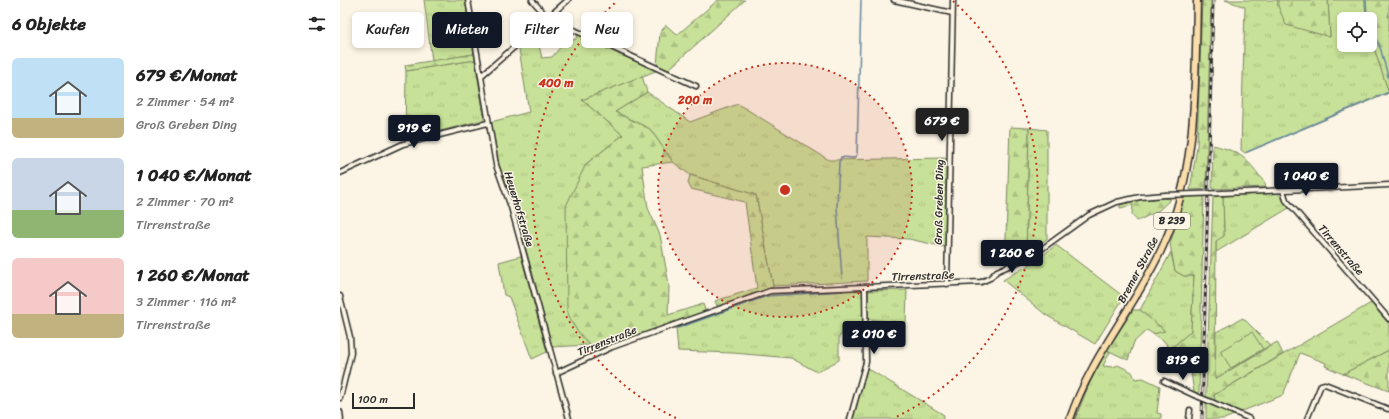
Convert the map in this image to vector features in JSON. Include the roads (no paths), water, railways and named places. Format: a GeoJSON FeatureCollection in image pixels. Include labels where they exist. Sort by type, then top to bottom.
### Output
{"type":"FeatureCollection","features":[{"type":"Feature","properties":{"kind":"main road","name":"Bremer Straße"},"geometry":{"type":"LineString","coordinates":[[1070,419],[1096,360],[1146,280],[1163,245],[1176,212],[1188,167],[1191,141],[1197,0]]}},
{"type":"Feature","properties":{"kind":"street","name":"Heuerhofstraße"},"geometry":{"type":"LineString","coordinates":[[468,0],[496,165],[511,207],[570,419]]}},
{"type":"Feature","properties":{"kind":"street"},"geometry":{"type":"LineString","coordinates":[[532,0],[543,12]]}},
{"type":"Feature","properties":{"kind":"street"},"geometry":{"type":"LineString","coordinates":[[555,12],[568,0]]}},
{"type":"Feature","properties":{"kind":"street"},"geometry":{"type":"LineString","coordinates":[[894,0],[952,13]]}},
{"type":"Feature","properties":{"kind":"street","name":"Groß Greben Ding"},"geometry":{"type":"LineString","coordinates":[[947,284],[953,0]]}},
{"type":"Feature","properties":{"kind":"street"},"geometry":{"type":"LineString","coordinates":[[573,29],[696,86]]}},
{"type":"Feature","properties":{"kind":"street"},"geometry":{"type":"LineString","coordinates":[[480,76],[513,48]]}},
{"type":"Feature","properties":{"kind":"street"},"geometry":{"type":"LineString","coordinates":[[340,173],[403,144],[488,122]]}},
{"type":"Feature","properties":{"kind":"street","name":"Tirrenstraße"},"geometry":{"type":"LineString","coordinates":[[556,373],[612,347],[770,291],[947,284],[985,281],[997,271],[1032,256],[1089,215],[1117,202],[1140,197],[1165,195],[1389,185]]}},
{"type":"Feature","properties":{"kind":"street","name":"Tirrenstraße"},"geometry":{"type":"LineString","coordinates":[[1283,190],[1286,200],[1389,319]]}},
{"type":"Feature","properties":{"kind":"street"},"geometry":{"type":"LineString","coordinates":[[850,419],[866,362],[865,287]]}},
{"type":"Feature","properties":{"kind":"street"},"geometry":{"type":"LineString","coordinates":[[340,296],[350,337],[351,354],[340,398]]}},
{"type":"Feature","properties":{"kind":"street"},"geometry":{"type":"LineString","coordinates":[[1164,381],[1250,419]]}},
{"type":"Feature","properties":{"kind":"street"},"geometry":{"type":"LineString","coordinates":[[1307,419],[1321,385],[1324,384],[1388,409]]}},
{"type":"Feature","properties":{"kind":"street"},"geometry":{"type":"LineString","coordinates":[[1189,419],[1190,410]]}},
{"type":"Feature","properties":{"kind":"street"},"geometry":{"type":"LineString","coordinates":[[340,412],[341,419]]}},
{"type":"Feature","properties":{"kind":"waterway"},"geometry":{"type":"LineString","coordinates":[[842,279],[837,207],[839,162],[841,157],[854,158],[857,154],[861,0]]}},
{"type":"Feature","properties":{"kind":"waterway"},"geometry":{"type":"LineString","coordinates":[[1366,0],[1367,12]]}},
{"type":"Feature","properties":{"kind":"waterway"},"geometry":{"type":"LineString","coordinates":[[1377,41],[1389,80]]}},
{"type":"Feature","properties":{"kind":"waterway"},"geometry":{"type":"LineString","coordinates":[[1247,152],[1389,92]]}},
{"type":"Feature","properties":{"kind":"waterway"},"geometry":{"type":"LineString","coordinates":[[678,328],[767,296],[843,291]]}},
{"type":"Feature","properties":{"kind":"railway"},"geometry":{"type":"LineString","coordinates":[[1202,419],[1213,0]]}}]}
